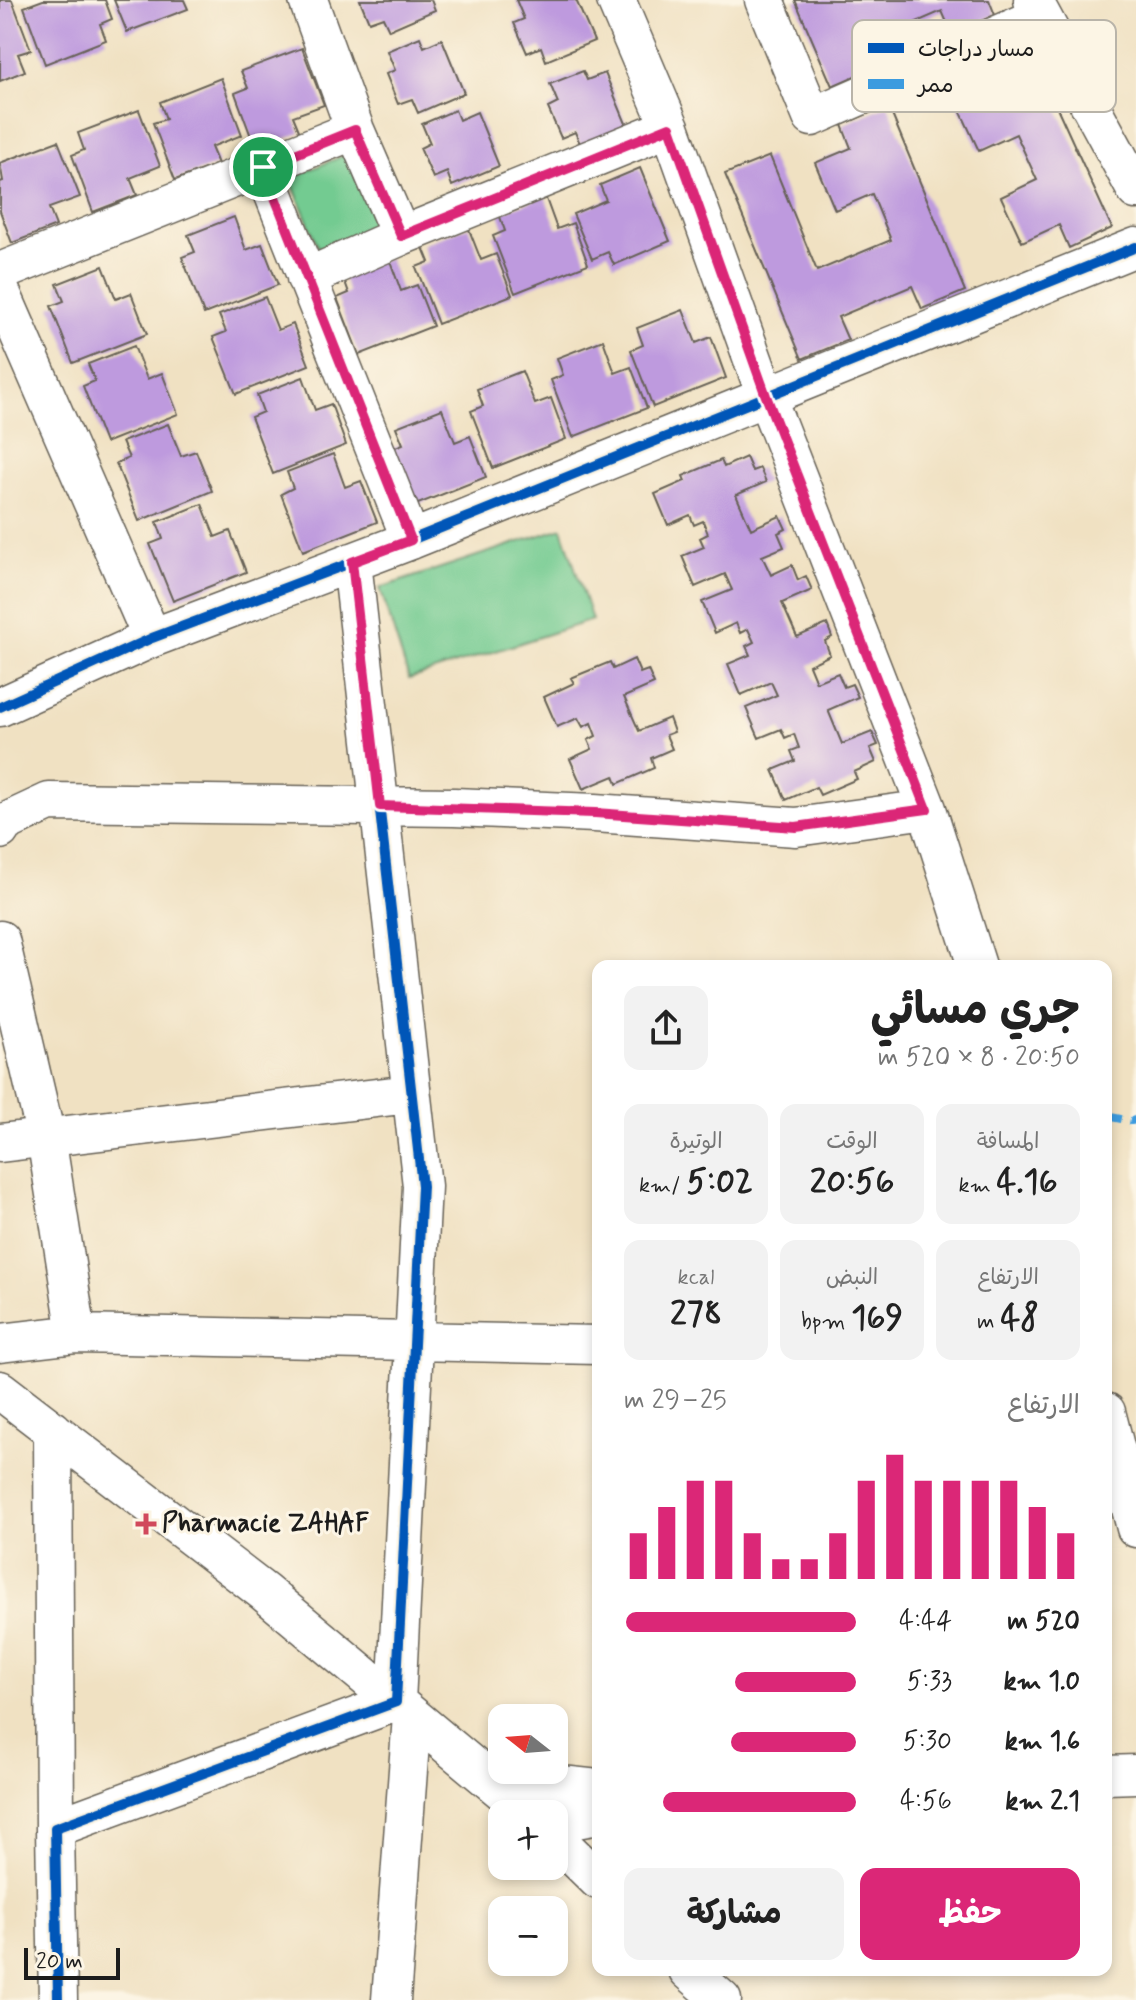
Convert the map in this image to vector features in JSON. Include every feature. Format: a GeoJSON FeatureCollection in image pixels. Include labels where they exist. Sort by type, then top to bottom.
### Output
{"type":"FeatureCollection","features":[{"type":"Feature","properties":{"kind":"street"},"geometry":{"type":"LineString","coordinates":[[308,0],[355,130],[401,236]]}},
{"type":"Feature","properties":{"kind":"street"},"geometry":{"type":"LineString","coordinates":[[616,0],[670,127],[766,396],[927,809],[975,960]]}},
{"type":"Feature","properties":{"kind":"street"},"geometry":{"type":"LineString","coordinates":[[764,0],[812,117],[852,98]]}},
{"type":"Feature","properties":{"kind":"street"},"geometry":{"type":"LineString","coordinates":[[1012,20],[1037,8]]}},
{"type":"Feature","properties":{"kind":"street"},"geometry":{"type":"LineString","coordinates":[[1097,112],[1131,170]]}},
{"type":"Feature","properties":{"kind":"street"},"geometry":{"type":"LineString","coordinates":[[306,278],[670,127]]}},
{"type":"Feature","properties":{"kind":"street"},"geometry":{"type":"LineString","coordinates":[[0,272],[355,130]]}},
{"type":"Feature","properties":{"kind":"street"},"geometry":{"type":"LineString","coordinates":[[263,167],[411,540]]}},
{"type":"Feature","properties":{"kind":"street"},"geometry":{"type":"LineString","coordinates":[[0,707],[152,638],[411,540],[1136,247]]}},
{"type":"Feature","properties":{"kind":"street"},"geometry":{"type":"LineString","coordinates":[[0,290],[152,638]]}},
{"type":"Feature","properties":{"kind":"street"},"geometry":{"type":"LineString","coordinates":[[352,562],[422,1186],[391,2000]]}},
{"type":"Feature","properties":{"kind":"street"},"geometry":{"type":"LineString","coordinates":[[1,824],[49,802],[380,806],[595,813],[796,827],[927,809]]}},
{"type":"Feature","properties":{"kind":"street"},"geometry":{"type":"LineString","coordinates":[[0,940],[46,1137],[77,1334]]}},
{"type":"Feature","properties":{"kind":"street"},"geometry":{"type":"LineString","coordinates":[[0,1143],[410,1094]]}},
{"type":"Feature","properties":{"kind":"street"},"geometry":{"type":"LineString","coordinates":[[0,1343],[77,1334],[592,1345]]}},
{"type":"Feature","properties":{"kind":"street"},"geometry":{"type":"LineString","coordinates":[[0,1390],[264,1592],[488,1776]]}},
{"type":"Feature","properties":{"kind":"street"},"geometry":{"type":"LineString","coordinates":[[53,1430],[58,2000]]}},
{"type":"Feature","properties":{"kind":"street"},"geometry":{"type":"LineString","coordinates":[[1112,1435],[1136,1528]]}},
{"type":"Feature","properties":{"kind":"street"},"geometry":{"type":"LineString","coordinates":[[55,1828],[404,1709]]}},
{"type":"Feature","properties":{"kind":"street"},"geometry":{"type":"LineString","coordinates":[[1112,1775],[1136,1774]]}},
{"type":"Feature","properties":{"kind":"street"},"geometry":{"type":"LineString","coordinates":[[497,1784],[514,1800]]}},
{"type":"Feature","properties":{"kind":"street"},"geometry":{"type":"LineString","coordinates":[[553,1784],[592,1788]]}},
{"type":"Feature","properties":{"kind":"street"},"geometry":{"type":"LineString","coordinates":[[568,1820],[592,1816]]}},
{"type":"Feature","properties":{"kind":"street"},"geometry":{"type":"LineString","coordinates":[[568,1851],[592,1874]]}},
{"type":"Feature","properties":{"kind":"green space"},"geometry":{"type":"Polygon","coordinates":[[[347,154],[378,230],[321,254],[290,178],[347,154]]]}},
{"type":"Feature","properties":{"kind":"green space"},"geometry":{"type":"Polygon","coordinates":[[[562,528],[592,620],[409,679],[380,588],[562,528]]]}},
{"type":"Feature","properties":{"kind":"building"},"geometry":{"type":"Polygon","coordinates":[[[0,0],[12,0],[31,50],[18,54],[25,71],[0,81],[0,0]]]}},
{"type":"Feature","properties":{"kind":"building"},"geometry":{"type":"Polygon","coordinates":[[[43,0],[105,0],[112,19],[100,24],[106,40],[45,64],[24,7],[43,0]]]}},
{"type":"Feature","properties":{"kind":"building"},"geometry":{"type":"Polygon","coordinates":[[[114,0],[184,0],[188,9],[127,32],[114,0]]]}},
{"type":"Feature","properties":{"kind":"building"},"geometry":{"type":"Polygon","coordinates":[[[360,0],[431,0],[435,10],[389,30],[383,17],[369,22],[360,0]]]}},
{"type":"Feature","properties":{"kind":"building"},"geometry":{"type":"Polygon","coordinates":[[[516,0],[576,0],[594,41],[546,61],[541,47],[527,53],[514,23],[524,19],[516,0]]]}},
{"type":"Feature","properties":{"kind":"building"},"geometry":{"type":"Polygon","coordinates":[[[795,0],[989,0],[995,15],[984,20],[946,20],[942,11],[921,20],[852,20],[852,77],[832,86],[795,0]]]}},
{"type":"Feature","properties":{"kind":"building"},"geometry":{"type":"Polygon","coordinates":[[[420,37],[424,47],[442,39],[464,93],[418,113],[412,99],[398,104],[386,74],[395,70],[387,51],[420,37]]]}},
{"type":"Feature","properties":{"kind":"building"},"geometry":{"type":"Polygon","coordinates":[[[302,48],[324,105],[293,116],[300,133],[256,150],[235,93],[248,88],[241,71],[302,48]]]}},
{"type":"Feature","properties":{"kind":"building"},"geometry":{"type":"Polygon","coordinates":[[[583,71],[587,80],[605,73],[627,126],[581,146],[575,132],[561,138],[548,108],[558,103],[550,84],[583,71]]]}},
{"type":"Feature","properties":{"kind":"building"},"geometry":{"type":"Polygon","coordinates":[[[221,78],[242,135],[211,147],[218,164],[175,180],[153,123],[166,119],[160,102],[221,78]]]}},
{"type":"Feature","properties":{"kind":"building"},"geometry":{"type":"Polygon","coordinates":[[[139,110],[160,166],[130,178],[137,195],[93,212],[72,155],[84,150],[78,133],[139,110]]]}},
{"type":"Feature","properties":{"kind":"building"},"geometry":{"type":"Polygon","coordinates":[[[455,110],[459,120],[477,112],[499,166],[452,186],[447,172],[433,178],[420,148],[430,143],[422,124],[455,110]]]}},
{"type":"Feature","properties":{"kind":"building"},"geometry":{"type":"Polygon","coordinates":[[[872,112],[891,112],[965,291],[922,309],[912,286],[838,317],[848,340],[802,359],[725,174],[770,156],[817,271],[891,240],[872,194],[835,210],[815,163],[851,148],[842,125],[872,112]]]}},
{"type":"Feature","properties":{"kind":"building"},"geometry":{"type":"Polygon","coordinates":[[[961,112],[1059,112],[1112,228],[1069,248],[1059,225],[1022,242],[1001,197],[1037,180],[1016,134],[979,151],[961,112]]]}},
{"type":"Feature","properties":{"kind":"building"},"geometry":{"type":"Polygon","coordinates":[[[58,141],[80,197],[49,208],[56,226],[12,243],[0,211],[0,182],[3,181],[0,163],[58,141]]]}},
{"type":"Feature","properties":{"kind":"building"},"geometry":{"type":"Polygon","coordinates":[[[640,168],[670,241],[614,265],[608,252],[592,259],[573,214],[606,200],[600,185],[640,168]]]}},
{"type":"Feature","properties":{"kind":"building"},"geometry":{"type":"Polygon","coordinates":[[[545,196],[557,229],[573,223],[588,264],[515,293],[493,236],[505,231],[499,214],[545,196]]]}},
{"type":"Feature","properties":{"kind":"building"},"geometry":{"type":"Polygon","coordinates":[[[234,217],[246,250],[262,244],[278,285],[204,314],[182,257],[195,252],[188,235],[234,217]]]}},
{"type":"Feature","properties":{"kind":"building"},"geometry":{"type":"Polygon","coordinates":[[[468,227],[481,260],[496,254],[512,295],[438,324],[416,267],[429,262],[422,245],[468,227]]]}},
{"type":"Feature","properties":{"kind":"building"},"geometry":{"type":"Polygon","coordinates":[[[389,258],[401,291],[417,285],[433,326],[359,355],[337,298],[349,293],[343,276],[389,258]]]}},
{"type":"Feature","properties":{"kind":"building"},"geometry":{"type":"Polygon","coordinates":[[[103,266],[116,299],[131,293],[147,334],[73,363],[51,306],[64,301],[57,284],[103,266]]]}},
{"type":"Feature","properties":{"kind":"building"},"geometry":{"type":"Polygon","coordinates":[[[265,297],[278,330],[293,324],[309,365],[236,394],[213,337],[226,332],[219,315],[265,297]]]}},
{"type":"Feature","properties":{"kind":"building"},"geometry":{"type":"Polygon","coordinates":[[[683,310],[696,343],[711,337],[726,378],[653,407],[631,350],[643,345],[637,328],[683,310]]]}},
{"type":"Feature","properties":{"kind":"building"},"geometry":{"type":"Polygon","coordinates":[[[603,340],[615,373],[631,367],[647,408],[573,437],[551,380],[563,375],[557,358],[603,340]]]}},
{"type":"Feature","properties":{"kind":"building"},"geometry":{"type":"Polygon","coordinates":[[[134,346],[147,379],[162,373],[178,414],[105,443],[83,386],[95,381],[88,364],[134,346]]]}},
{"type":"Feature","properties":{"kind":"building"},"geometry":{"type":"Polygon","coordinates":[[[522,371],[535,404],[551,398],[566,439],[493,468],[471,411],[483,406],[477,389],[522,371]]]}},
{"type":"Feature","properties":{"kind":"building"},"geometry":{"type":"Polygon","coordinates":[[[303,377],[315,410],[331,404],[346,445],[273,474],[251,417],[263,412],[257,395],[303,377]]]}},
{"type":"Feature","properties":{"kind":"building"},"geometry":{"type":"Polygon","coordinates":[[[442,409],[455,442],[470,436],[486,477],[413,506],[390,449],[403,444],[396,427],[442,409]]]}},
{"type":"Feature","properties":{"kind":"building"},"geometry":{"type":"Polygon","coordinates":[[[168,424],[181,456],[196,451],[212,491],[139,521],[116,463],[129,458],[122,442],[168,424]]]}},
{"type":"Feature","properties":{"kind":"building"},"geometry":{"type":"Polygon","coordinates":[[[333,454],[345,487],[361,481],[377,522],[303,551],[281,494],[293,488],[287,472],[333,454]]]}},
{"type":"Feature","properties":{"kind":"building"},"geometry":{"type":"Polygon","coordinates":[[[746,457],[752,471],[760,468],[766,482],[736,495],[751,529],[780,516],[786,529],[778,533],[784,547],[762,556],[771,575],[792,565],[798,580],[806,576],[812,590],[782,603],[797,637],[827,624],[832,637],[825,641],[830,655],[809,665],[816,682],[838,673],[844,687],[852,684],[858,697],[828,710],[842,744],[872,732],[878,745],[870,748],[876,762],[854,772],[857,779],[820,795],[816,787],[786,800],[773,770],[795,761],[791,751],[799,748],[794,734],[785,738],[781,729],[759,738],[746,708],[777,695],[771,682],[741,695],[728,664],[750,655],[746,646],[754,642],[748,629],[740,633],[736,623],[715,633],[702,602],[732,590],[725,574],[695,587],[682,556],[704,547],[700,538],[708,534],[703,521],[694,525],[690,515],[668,525],[655,494],[685,481],[683,476],[721,460],[724,467],[746,457]]]}},
{"type":"Feature","properties":{"kind":"building"},"geometry":{"type":"Polygon","coordinates":[[[202,504],[215,537],[230,531],[246,572],[173,601],[150,544],[163,539],[157,522],[202,504]]]}},
{"type":"Feature","properties":{"kind":"building"},"geometry":{"type":"Polygon","coordinates":[[[634,659],[640,673],[648,670],[654,684],[624,697],[639,731],[669,718],[674,732],[666,735],[672,749],[651,758],[654,768],[617,784],[614,776],[583,789],[570,759],[592,749],[588,740],[596,736],[591,723],[583,727],[578,718],[557,727],[544,697],[574,683],[571,678],[610,662],[613,669],[634,659]]]}},
{"type":"Feature","properties":{"kind":"marked path"},"geometry":{"type":"LineString","coordinates":[[1112,1117],[1136,1120]]}},
{"type":"Feature","properties":{"kind":"cycle path"},"geometry":{"type":"LineString","coordinates":[[0,707],[152,638],[411,540],[1136,247]]}},
{"type":"Feature","properties":{"kind":"cycle path"},"geometry":{"type":"LineString","coordinates":[[58,2000],[55,1828],[396,1702],[422,1186],[352,562]]}},
{"type":"Feature","properties":{"kind":"place","name":"Pharmacie ZAHAF"},"geometry":{"type":"Point","coordinates":[146,1524]}},
{"type":"Feature","properties":{"kind":"route"},"geometry":{"type":"LineString","coordinates":[[670,127],[766,396],[927,809],[796,827],[595,813],[380,806],[352,562],[411,540],[263,167],[355,130],[401,236],[670,127]]}}]}
